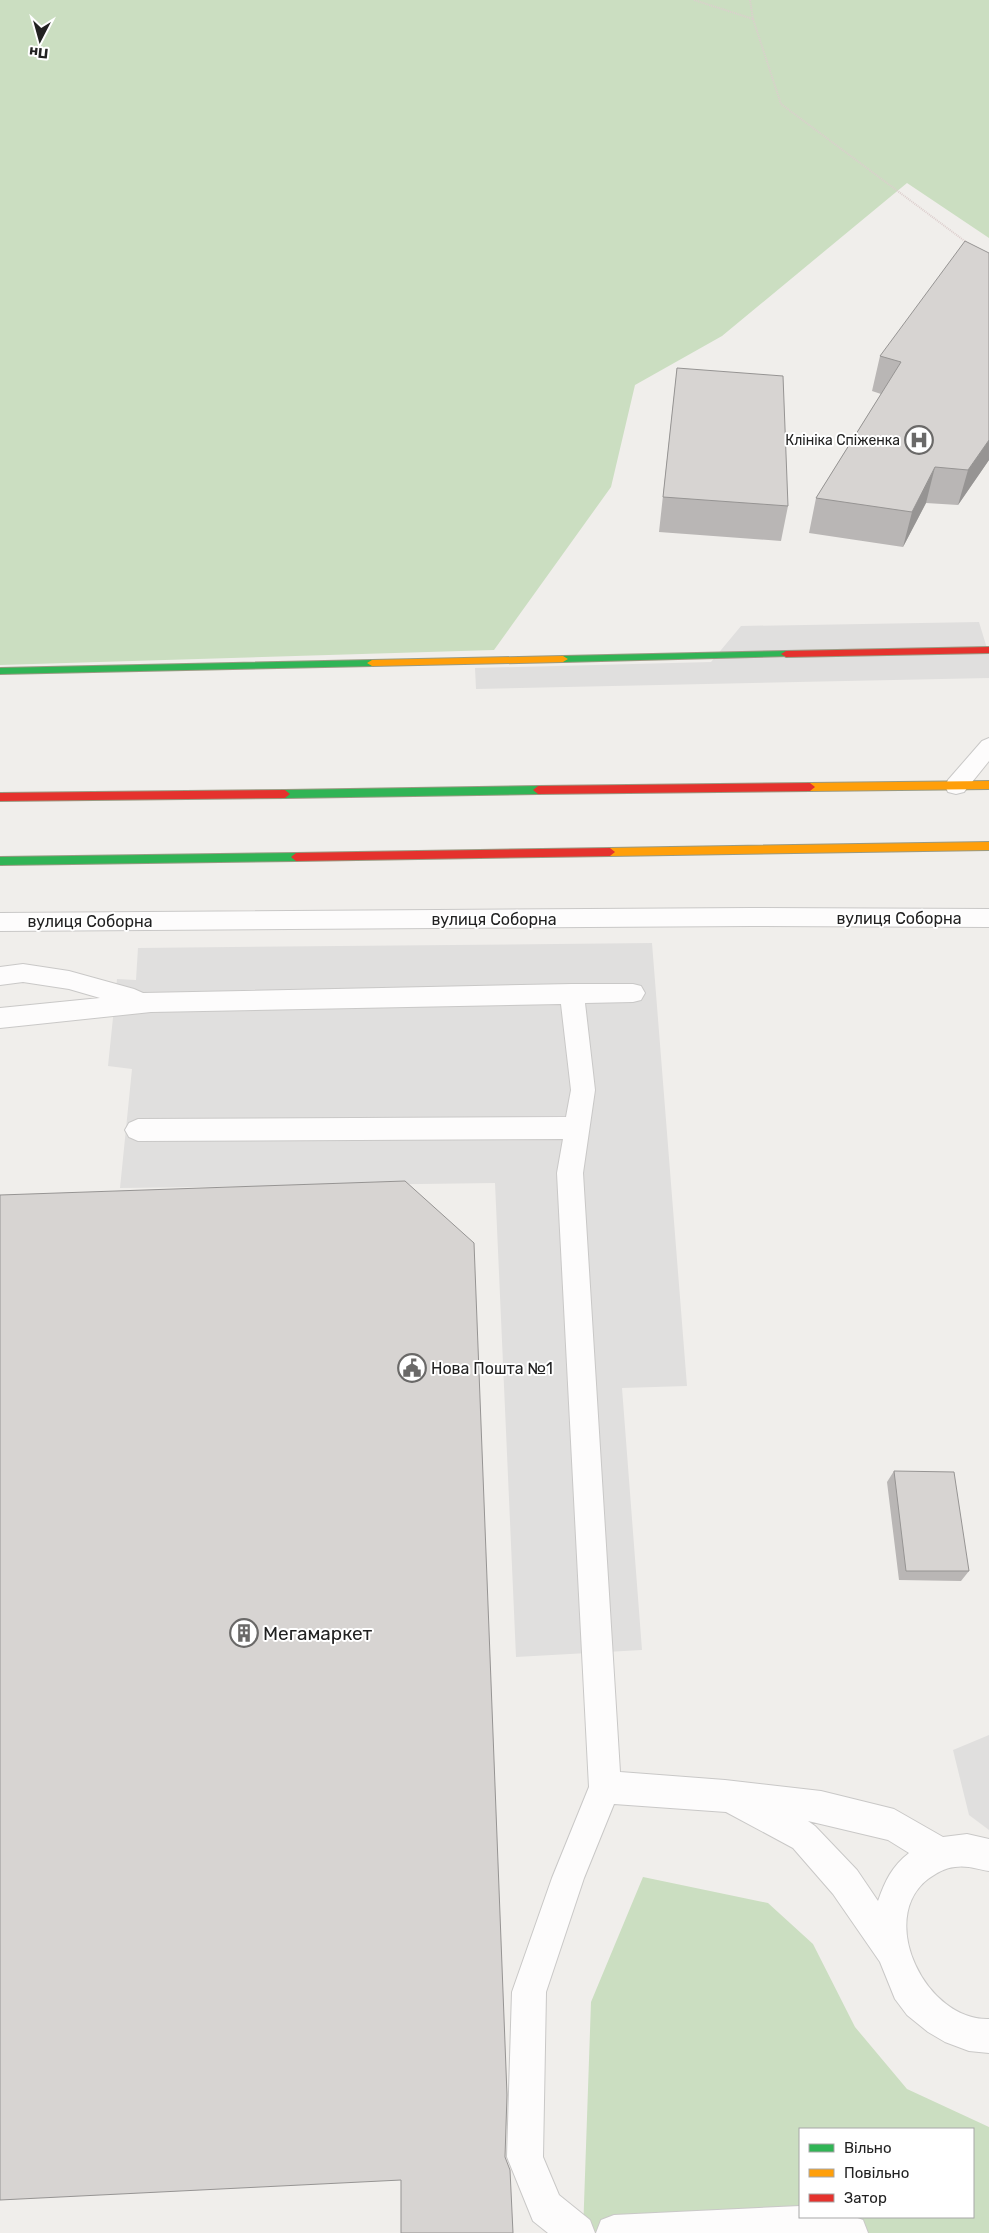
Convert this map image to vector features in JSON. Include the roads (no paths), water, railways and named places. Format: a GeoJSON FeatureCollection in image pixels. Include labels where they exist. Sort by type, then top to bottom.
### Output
{"type":"FeatureCollection","features":[{"type":"Feature","properties":{"kind":"main road"},"geometry":{"type":"LineString","coordinates":[[0,671],[989,650]]}},
{"type":"Feature","properties":{"kind":"main road"},"geometry":{"type":"LineString","coordinates":[[0,797],[989,785]]}},
{"type":"Feature","properties":{"kind":"main road"},"geometry":{"type":"LineString","coordinates":[[0,861],[989,846]]}},
{"type":"Feature","properties":{"kind":"lane"},"geometry":{"type":"LineString","coordinates":[[956,786],[989,746]]}},
{"type":"Feature","properties":{"kind":"lane","name":"вулиця Соборна"},"geometry":{"type":"LineString","coordinates":[[0,922],[741,917],[989,918]]}},
{"type":"Feature","properties":{"kind":"lane"},"geometry":{"type":"LineString","coordinates":[[0,976],[23,973],[69,980],[151,1002]]}},
{"type":"Feature","properties":{"kind":"lane"},"geometry":{"type":"LineString","coordinates":[[572,993],[583,1090],[570,1173],[605,1787],[568,1878],[529,1992],[525,2157],[546,2208],[577,2233]]}},
{"type":"Feature","properties":{"kind":"lane"},"geometry":{"type":"LineString","coordinates":[[0,1018],[151,1002],[633,993]]}},
{"type":"Feature","properties":{"kind":"lane"},"geometry":{"type":"LineString","coordinates":[[138,1130],[578,1128]]}},
{"type":"Feature","properties":{"kind":"lane"},"geometry":{"type":"LineString","coordinates":[[605,1787],[724,1796],[821,1807],[971,1848]]}},
{"type":"Feature","properties":{"kind":"lane"},"geometry":{"type":"LineString","coordinates":[[724,1796],[804,1838],[845,1882],[892,1951],[904,1983],[926,2010],[953,2029],[983,2037],[989,2036]]}},
{"type":"Feature","properties":{"kind":"lane"},"geometry":{"type":"LineString","coordinates":[[892,1951],[890,1918],[898,1889],[916,1867],[971,1848]]}},
{"type":"Feature","properties":{"kind":"lane"},"geometry":{"type":"LineString","coordinates":[[614,2233],[801,2224],[850,2233]]}},
{"type":"Feature","properties":{"kind":"place","name":"Клініка Спіженка"},"geometry":{"type":"Point","coordinates":[919,440]}},
{"type":"Feature","properties":{"kind":"place","name":"Нова Пошта №1"},"geometry":{"type":"Point","coordinates":[412,1368]}},
{"type":"Feature","properties":{"kind":"place","name":"Мегамаркет"},"geometry":{"type":"Point","coordinates":[244,1633]}}]}
